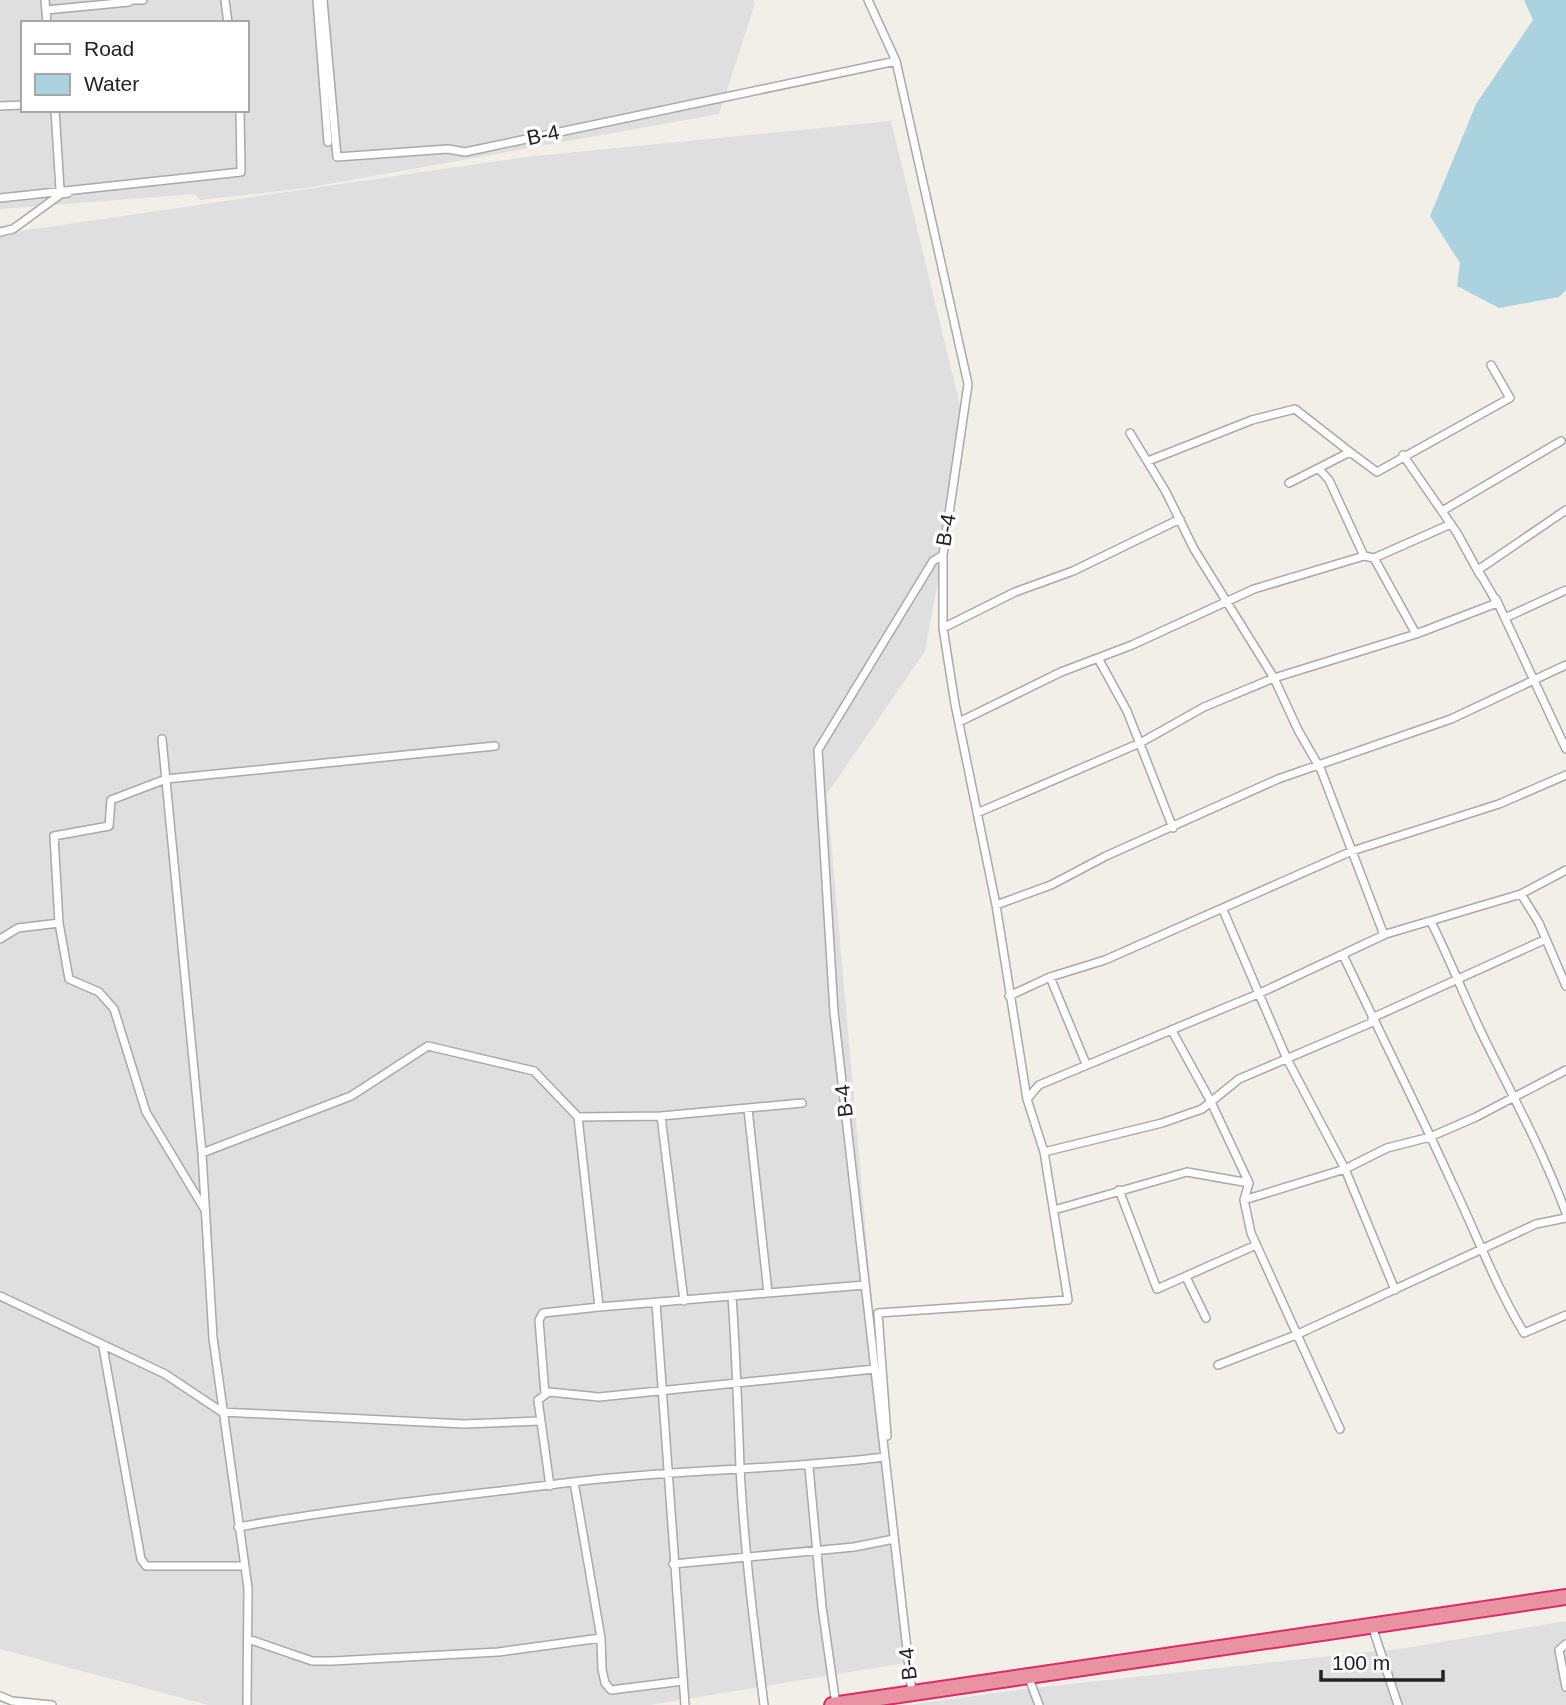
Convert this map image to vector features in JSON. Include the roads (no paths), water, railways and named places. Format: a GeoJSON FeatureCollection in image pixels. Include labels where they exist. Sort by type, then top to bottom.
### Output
{"type":"FeatureCollection","features":[{"type":"Feature","properties":{"kind":"highway"},"geometry":{"type":"LineString","coordinates":[[834,1705],[1566,1597]]}},
{"type":"Feature","properties":{"kind":"street"},"geometry":{"type":"LineString","coordinates":[[45,0],[47,21]]}},
{"type":"Feature","properties":{"kind":"street"},"geometry":{"type":"LineString","coordinates":[[46,10],[144,0]]}},
{"type":"Feature","properties":{"kind":"street"},"geometry":{"type":"LineString","coordinates":[[225,0],[228,21]]}},
{"type":"Feature","properties":{"kind":"street"},"geometry":{"type":"LineString","coordinates":[[317,0],[328,142]]}},
{"type":"Feature","properties":{"kind":"street","name":"B-4"},"geometry":{"type":"LineString","coordinates":[[323,0],[337,157],[448,149],[465,152],[896,61],[968,384],[943,555],[933,561],[818,750],[834,1012],[912,1693]]}},
{"type":"Feature","properties":{"kind":"street"},"geometry":{"type":"LineString","coordinates":[[868,0],[896,61]]}},
{"type":"Feature","properties":{"kind":"street"},"geometry":{"type":"LineString","coordinates":[[0,106],[21,104]]}},
{"type":"Feature","properties":{"kind":"street"},"geometry":{"type":"LineString","coordinates":[[55,112],[60,189]]}},
{"type":"Feature","properties":{"kind":"street"},"geometry":{"type":"LineString","coordinates":[[0,198],[60,189],[241,172],[240,112]]}},
{"type":"Feature","properties":{"kind":"street"},"geometry":{"type":"LineString","coordinates":[[0,232],[13,229],[61,194],[137,183]]}},
{"type":"Feature","properties":{"kind":"street"},"geometry":{"type":"LineString","coordinates":[[1148,461],[1252,420],[1295,409],[1377,472],[1403,455],[1510,398],[1491,365]]}},
{"type":"Feature","properties":{"kind":"street"},"geometry":{"type":"LineString","coordinates":[[1130,433],[1148,461],[1194,549],[1274,678],[1317,764],[1354,850],[1384,935]]}},
{"type":"Feature","properties":{"kind":"street"},"geometry":{"type":"LineString","coordinates":[[1442,511],[1560,441]]}},
{"type":"Feature","properties":{"kind":"street"},"geometry":{"type":"LineString","coordinates":[[1289,484],[1350,452]]}},
{"type":"Feature","properties":{"kind":"street"},"geometry":{"type":"LineString","coordinates":[[977,813],[1140,743],[1204,707],[1274,678],[1416,634],[1497,603],[1451,524],[1403,455]]}},
{"type":"Feature","properties":{"kind":"street"},"geometry":{"type":"LineString","coordinates":[[1319,469],[1329,480],[1364,556]]}},
{"type":"Feature","properties":{"kind":"street"},"geometry":{"type":"LineString","coordinates":[[1478,570],[1566,510]]}},
{"type":"Feature","properties":{"kind":"street"},"geometry":{"type":"LineString","coordinates":[[943,628],[1016,592],[1073,571],[1180,519]]}},
{"type":"Feature","properties":{"kind":"street"},"geometry":{"type":"LineString","coordinates":[[958,722],[1061,673],[1099,660],[1254,589],[1364,556],[1374,558],[1451,524]]}},
{"type":"Feature","properties":{"kind":"street"},"geometry":{"type":"LineString","coordinates":[[673,1564],[854,1547],[893,1534],[878,1313],[1068,1300],[1044,1152],[1027,1099],[996,905],[958,722],[943,628],[943,555]]}},
{"type":"Feature","properties":{"kind":"street"},"geometry":{"type":"LineString","coordinates":[[1374,558],[1416,634]]}},
{"type":"Feature","properties":{"kind":"street"},"geometry":{"type":"LineString","coordinates":[[1478,570],[1507,617],[1532,681],[1566,749]]}},
{"type":"Feature","properties":{"kind":"street"},"geometry":{"type":"LineString","coordinates":[[1507,617],[1566,590]]}},
{"type":"Feature","properties":{"kind":"street"},"geometry":{"type":"LineString","coordinates":[[1099,660],[1140,743],[1154,787],[1173,828]]}},
{"type":"Feature","properties":{"kind":"street"},"geometry":{"type":"LineString","coordinates":[[996,905],[1051,884],[1106,856],[1317,764],[1451,719],[1566,665]]}},
{"type":"Feature","properties":{"kind":"street"},"geometry":{"type":"LineString","coordinates":[[162,739],[202,1153],[213,1338],[248,1588],[247,1705]]}},
{"type":"Feature","properties":{"kind":"street"},"geometry":{"type":"LineString","coordinates":[[207,1214],[146,1112],[114,1009],[99,992],[69,979],[59,923],[54,836],[109,826],[111,800],[166,779],[495,746]]}},
{"type":"Feature","properties":{"kind":"street"},"geometry":{"type":"LineString","coordinates":[[1009,996],[1050,977],[1105,960],[1354,850],[1499,804],[1566,775]]}},
{"type":"Feature","properties":{"kind":"street"},"geometry":{"type":"LineString","coordinates":[[1027,1099],[1040,1085],[1258,994],[1384,935],[1521,894],[1566,870]]}},
{"type":"Feature","properties":{"kind":"street"},"geometry":{"type":"LineString","coordinates":[[1521,894],[1539,923],[1544,940],[1566,986]]}},
{"type":"Feature","properties":{"kind":"street"},"geometry":{"type":"LineString","coordinates":[[1223,910],[1287,1059],[1345,1169],[1395,1290]]}},
{"type":"Feature","properties":{"kind":"street"},"geometry":{"type":"LineString","coordinates":[[1431,922],[1460,979],[1489,1047],[1515,1096],[1566,1213]]}},
{"type":"Feature","properties":{"kind":"street"},"geometry":{"type":"LineString","coordinates":[[0,939],[18,928],[59,923]]}},
{"type":"Feature","properties":{"kind":"street"},"geometry":{"type":"LineString","coordinates":[[1044,1152],[1162,1123],[1202,1109],[1210,1100],[1240,1079],[1544,940]]}},
{"type":"Feature","properties":{"kind":"street"},"geometry":{"type":"LineString","coordinates":[[1343,955],[1504,1300],[1524,1333],[1566,1315]]}},
{"type":"Feature","properties":{"kind":"street"},"geometry":{"type":"LineString","coordinates":[[1050,977],[1086,1064]]}},
{"type":"Feature","properties":{"kind":"street"},"geometry":{"type":"LineString","coordinates":[[1172,1031],[1210,1100],[1249,1183],[1244,1200],[1256,1245],[1340,1429]]}},
{"type":"Feature","properties":{"kind":"street"},"geometry":{"type":"LineString","coordinates":[[202,1153],[351,1096],[428,1046],[534,1072],[578,1117],[599,1307]]}},
{"type":"Feature","properties":{"kind":"street"},"geometry":{"type":"LineString","coordinates":[[1244,1200],[1345,1169],[1387,1148],[1430,1137],[1566,1070]]}},
{"type":"Feature","properties":{"kind":"street"},"geometry":{"type":"LineString","coordinates":[[578,1117],[662,1116],[802,1103]]}},
{"type":"Feature","properties":{"kind":"street"},"geometry":{"type":"LineString","coordinates":[[748,1109],[768,1293]]}},
{"type":"Feature","properties":{"kind":"street"},"geometry":{"type":"LineString","coordinates":[[662,1116],[684,1301]]}},
{"type":"Feature","properties":{"kind":"street"},"geometry":{"type":"LineString","coordinates":[[1054,1210],[1187,1172],[1249,1183]]}},
{"type":"Feature","properties":{"kind":"street"},"geometry":{"type":"LineString","coordinates":[[1119,1191],[1157,1289],[1256,1245]]}},
{"type":"Feature","properties":{"kind":"street"},"geometry":{"type":"LineString","coordinates":[[1218,1365],[1296,1335],[1483,1251],[1536,1224],[1566,1219]]}},
{"type":"Feature","properties":{"kind":"street"},"geometry":{"type":"LineString","coordinates":[[1186,1278],[1206,1318]]}},
{"type":"Feature","properties":{"kind":"street"},"geometry":{"type":"LineString","coordinates":[[545,1394],[539,1320],[543,1313],[865,1285]]}},
{"type":"Feature","properties":{"kind":"street"},"geometry":{"type":"LineString","coordinates":[[0,1296],[165,1374],[222,1412],[464,1424],[540,1421]]}},
{"type":"Feature","properties":{"kind":"street"},"geometry":{"type":"LineString","coordinates":[[732,1296],[740,1468],[765,1705]]}},
{"type":"Feature","properties":{"kind":"street"},"geometry":{"type":"LineString","coordinates":[[656,1303],[685,1705]]}},
{"type":"Feature","properties":{"kind":"street"},"geometry":{"type":"LineString","coordinates":[[103,1347],[141,1559],[146,1566],[244,1566]]}},
{"type":"Feature","properties":{"kind":"street"},"geometry":{"type":"LineString","coordinates":[[550,1486],[538,1400],[545,1394],[599,1397],[875,1369]]}},
{"type":"Feature","properties":{"kind":"street"},"geometry":{"type":"LineString","coordinates":[[238,1527],[306,1515],[574,1482],[740,1468],[809,1466],[885,1457]]}},
{"type":"Feature","properties":{"kind":"street"},"geometry":{"type":"LineString","coordinates":[[809,1466],[834,1705]]}},
{"type":"Feature","properties":{"kind":"street"},"geometry":{"type":"LineString","coordinates":[[574,1482],[601,1638],[605,1683],[611,1690],[683,1681]]}},
{"type":"Feature","properties":{"kind":"street"},"geometry":{"type":"LineString","coordinates":[[1372,1626],[1398,1705]]}},
{"type":"Feature","properties":{"kind":"street"},"geometry":{"type":"LineString","coordinates":[[248,1639],[312,1661],[333,1661],[498,1652],[601,1638]]}},
{"type":"Feature","properties":{"kind":"street"},"geometry":{"type":"LineString","coordinates":[[1566,1644],[1559,1650],[1566,1687]]}},
{"type":"Feature","properties":{"kind":"street"},"geometry":{"type":"LineString","coordinates":[[1028,1676],[1039,1705]]}},
{"type":"Feature","properties":{"kind":"street"},"geometry":{"type":"LineString","coordinates":[[0,1696],[12,1701],[52,1705]]}},
{"type":"Feature","properties":{"kind":"water"},"geometry":{"type":"Polygon","coordinates":[[[1524,0],[1566,0],[1566,290],[1559,297],[1499,308],[1457,286],[1460,263],[1430,216],[1476,104],[1533,20],[1524,0]]]}}]}
